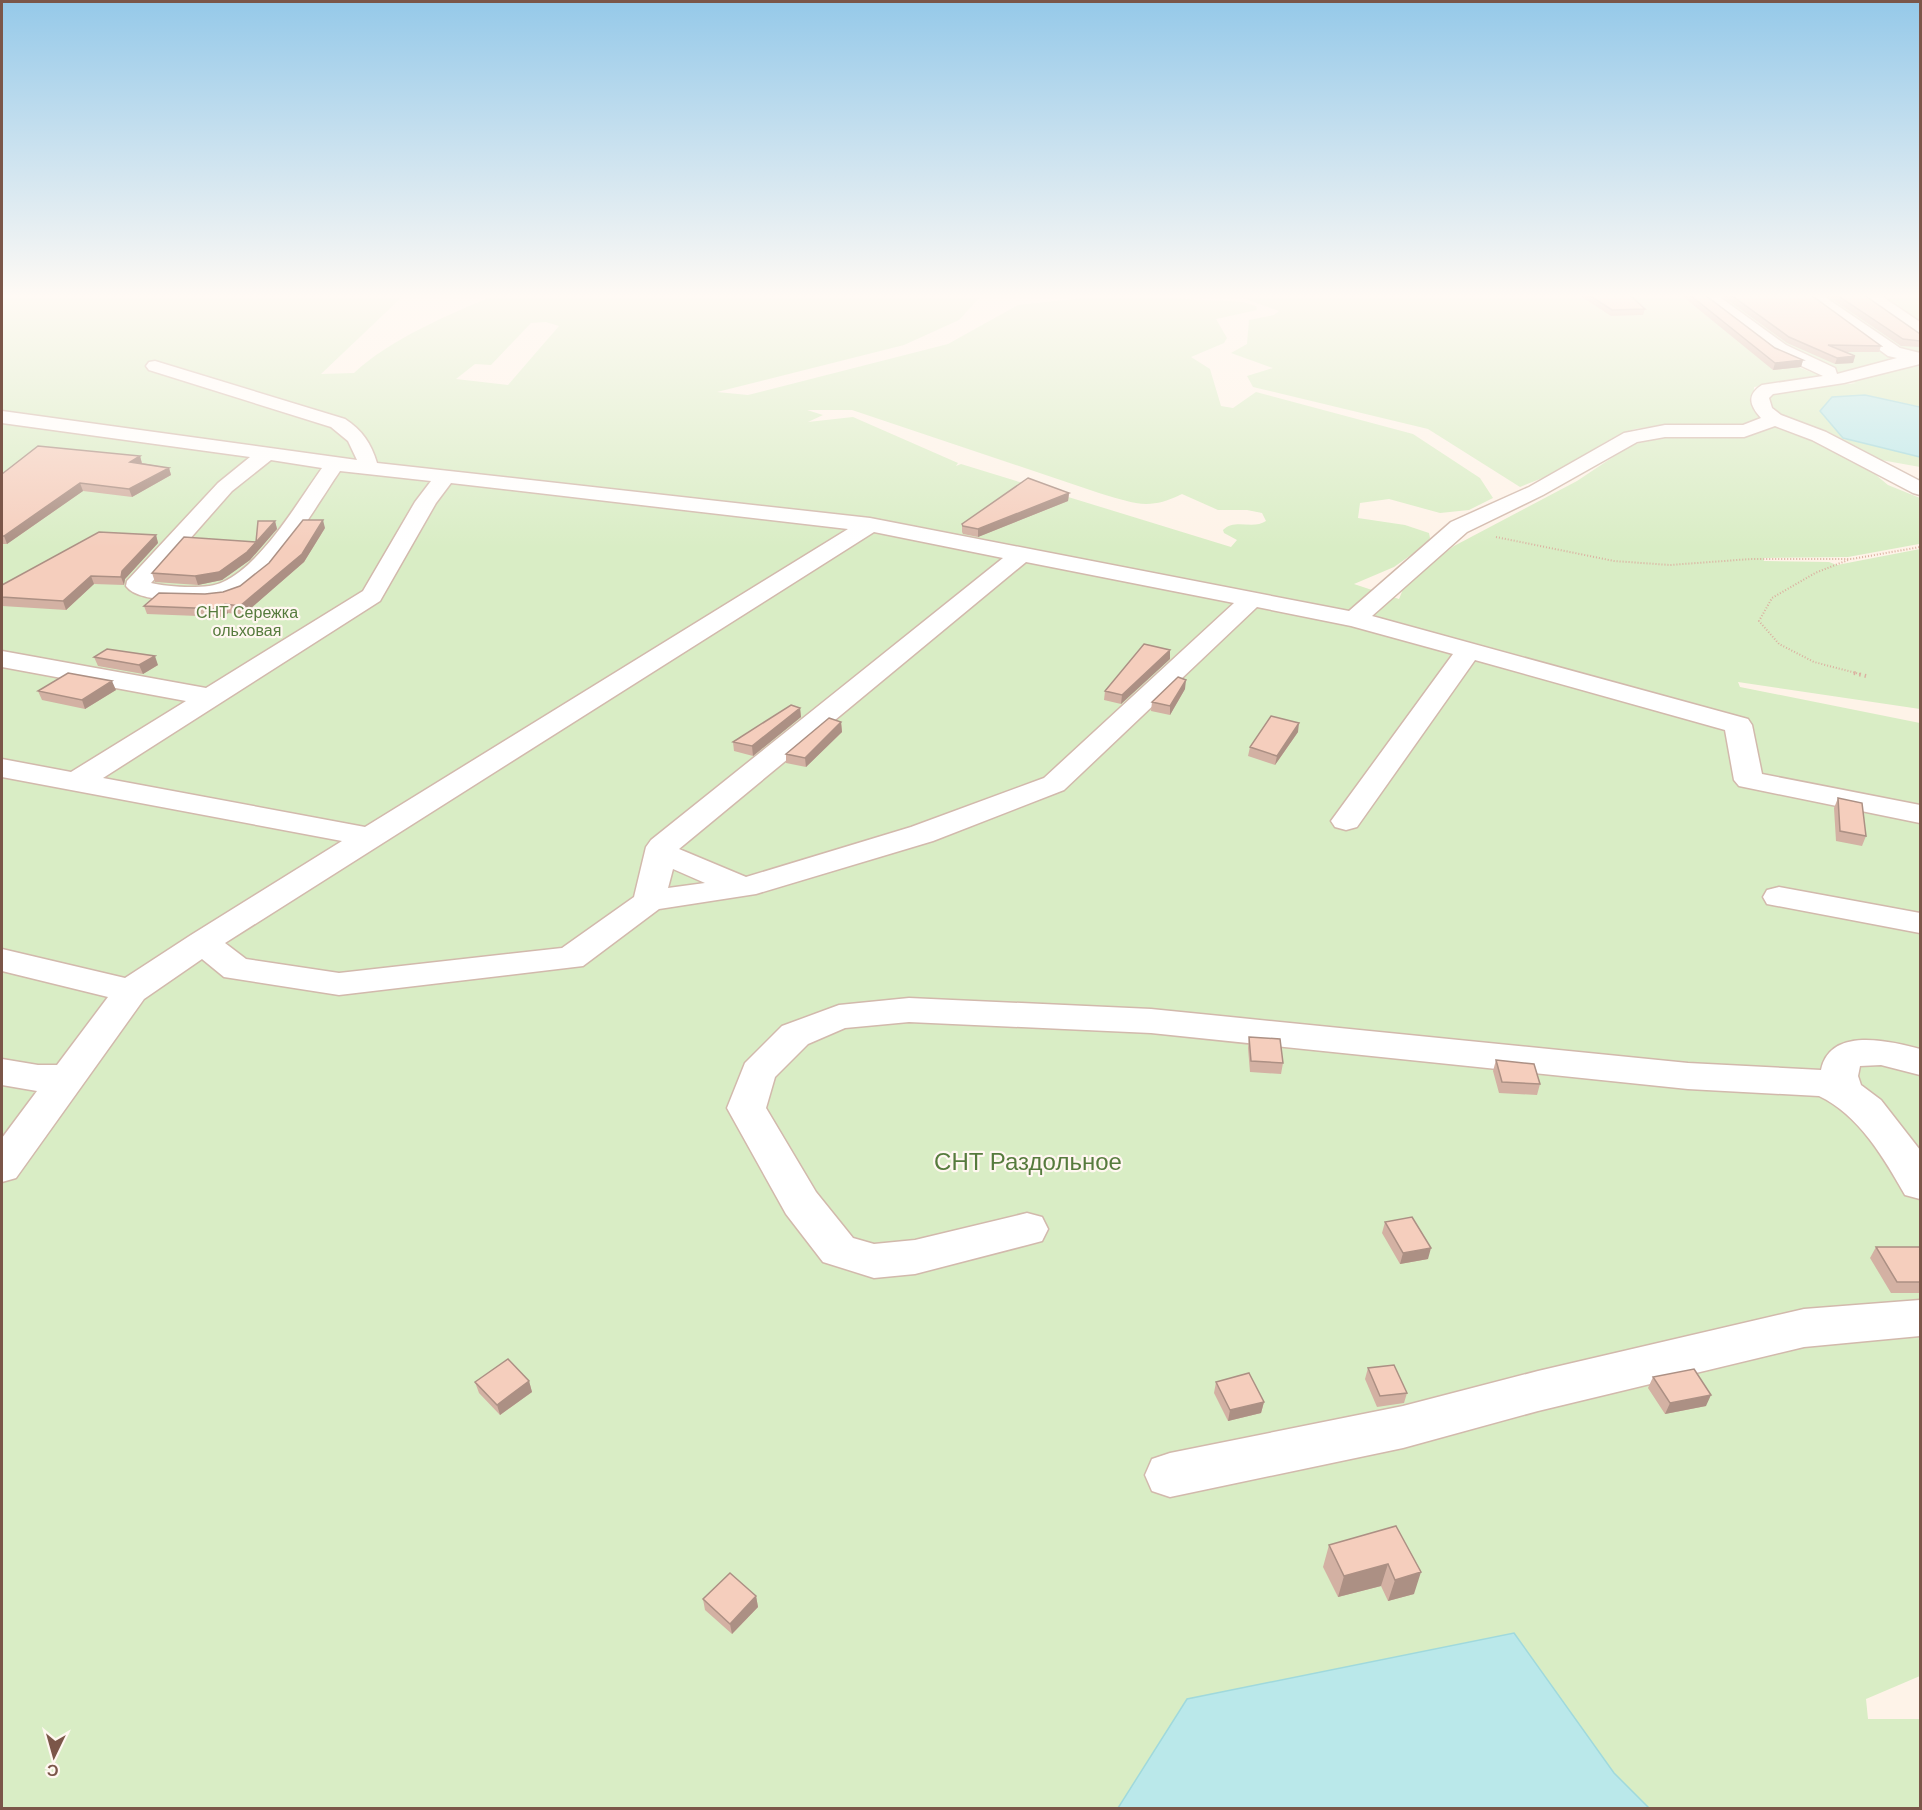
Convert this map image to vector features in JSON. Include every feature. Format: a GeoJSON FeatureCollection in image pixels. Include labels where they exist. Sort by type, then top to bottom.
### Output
{"type":"FeatureCollection","features":[{"type":"Feature","properties":{"kind":"lane"},"geometry":{"type":"LineString","coordinates":[[198,379],[338,423],[362,443],[369,468]]}},
{"type":"Feature","properties":{"kind":"lane"},"geometry":{"type":"LineString","coordinates":[[1834,379],[1767,389],[1760,394],[1761,405],[1774,419],[1819,436],[1920,489]]}},
{"type":"Feature","properties":{"kind":"lane"},"geometry":{"type":"LineString","coordinates":[[2,417],[335,464],[870,525],[1354,619],[1738,725],[1749,780],[1920,814]]}},
{"type":"Feature","properties":{"kind":"lane"},"geometry":{"type":"LineString","coordinates":[[1354,619],[1459,526],[1536,491],[1631,437],[1673,431],[1744,431],[1764,425],[1774,419]]}},
{"type":"Feature","properties":{"kind":"lane"},"geometry":{"type":"LineString","coordinates":[[265,455],[225,487],[139,581],[138,586],[148,590],[197,594],[233,587],[265,559],[335,464]]}},
{"type":"Feature","properties":{"kind":"lane"},"geometry":{"type":"LineString","coordinates":[[76,782],[372,596],[426,502],[446,476]]}},
{"type":"Feature","properties":{"kind":"lane"},"geometry":{"type":"LineString","coordinates":[[2,1167],[131,991],[203,942],[870,525]]}},
{"type":"Feature","properties":{"kind":"lane"},"geometry":{"type":"LineString","coordinates":[[649,901],[662,847],[1022,554]]}},
{"type":"Feature","properties":{"kind":"lane"},"geometry":{"type":"LineString","coordinates":[[203,942],[236,969],[339,984],[571,958],[649,901],[745,887],[922,834],[1054,784],[1252,599]]}},
{"type":"Feature","properties":{"kind":"lane"},"geometry":{"type":"LineString","coordinates":[[1346,821],[1469,650]]}},
{"type":"Feature","properties":{"kind":"lane"},"geometry":{"type":"LineString","coordinates":[[2,659],[209,697]]}},
{"type":"Feature","properties":{"kind":"lane"},"geometry":{"type":"LineString","coordinates":[[2,768],[370,837]]}},
{"type":"Feature","properties":{"kind":"lane"},"geometry":{"type":"LineString","coordinates":[[661,853],[745,887]]}},
{"type":"Feature","properties":{"kind":"lane"},"geometry":{"type":"LineString","coordinates":[[1779,897],[1920,923]]}},
{"type":"Feature","properties":{"kind":"lane"},"geometry":{"type":"LineString","coordinates":[[2,960],[131,991]]}},
{"type":"Feature","properties":{"kind":"lane"},"geometry":{"type":"LineString","coordinates":[[1027,1229],[915,1257],[874,1261],[838,1250],[801,1203],[746,1108],[758,1072],[795,1035],[839,1017],[909,1010],[1151,1021],[1688,1076],[1825,1083],[1844,1092],[1867,1110],[1904,1157],[1920,1184]]}},
{"type":"Feature","properties":{"kind":"lane"},"geometry":{"type":"LineString","coordinates":[[1844,1092],[1839,1076],[1842,1059],[1857,1052],[1885,1053],[1920,1062]]}},
{"type":"Feature","properties":{"kind":"lane"},"geometry":{"type":"LineString","coordinates":[[2,1072],[38,1078],[66,1078]]}},
{"type":"Feature","properties":{"kind":"lane"},"geometry":{"type":"LineString","coordinates":[[1170,1475],[1403,1426],[1804,1328],[1920,1318]]}},
{"type":"Feature","properties":{"kind":"path"},"geometry":{"type":"LineString","coordinates":[[1450,534],[1501,537],[1614,561],[1670,565],[1751,560],[1852,558],[1920,547]]}},
{"type":"Feature","properties":{"kind":"path"},"geometry":{"type":"LineString","coordinates":[[1852,558],[1815,573],[1772,598],[1759,621],[1779,644],[1814,662],[1866,676]]}},
{"type":"Feature","properties":{"kind":"green space","name":"СНТ Раздольное"},"geometry":{"type":"Polygon","coordinates":[[[2,379],[460,379],[508,385],[513,379],[767,379],[717,392],[748,395],[809,379],[1213,379],[1221,406],[1233,408],[1256,392],[1413,434],[1480,478],[1493,498],[1469,510],[1440,513],[1389,499],[1360,503],[1358,518],[1405,525],[1429,533],[1428,543],[1394,567],[1354,584],[1399,599],[1406,582],[1454,546],[1577,481],[1631,445],[1665,437],[1751,434],[1769,429],[1774,423],[1852,455],[1888,485],[1920,498],[1919,544],[1848,557],[1763,558],[1764,561],[1829,562],[1837,565],[1920,549],[1920,709],[1738,682],[1740,687],[1920,723],[1920,1676],[1866,1699],[1868,1719],[1920,1719],[1920,1808],[2,1808],[2,379]],[[807,410],[823,415],[808,422],[853,417],[958,463],[956,466],[961,464],[1231,547],[1237,540],[1224,533],[1223,530],[1233,525],[1255,525],[1266,521],[1262,513],[1247,510],[1218,510],[1182,494],[1150,504],[1132,502],[852,410],[807,410]]]}},
{"type":"Feature","properties":{"kind":"green space"},"geometry":{"type":"Polygon","coordinates":[[[1249,379],[1820,379],[1754,387],[1753,405],[1760,417],[1749,422],[1719,427],[1649,427],[1625,432],[1557,472],[1520,487],[1428,429],[1253,387],[1249,379]]]}},
{"type":"Feature","properties":{"kind":"green space"},"geometry":{"type":"Polygon","coordinates":[[[1840,379],[1920,379],[1920,407],[1865,395],[1843,438],[1920,457],[1920,467],[1870,458],[1769,411],[1767,401],[1771,393],[1856,383],[1840,379]]]}},
{"type":"Feature","properties":{"kind":"water"},"geometry":{"type":"Polygon","coordinates":[[[1865,395],[1920,407],[1920,457],[1843,438],[1820,411],[1832,397],[1865,395]]]}},
{"type":"Feature","properties":{"kind":"water"},"geometry":{"type":"Polygon","coordinates":[[[1514,1633],[1614,1773],[1649,1808],[1118,1808],[1187,1699],[1514,1633]]]}},
{"type":"Feature","properties":{"kind":"building"},"geometry":{"type":"Polygon","coordinates":[[[38,446],[140,456],[130,462],[169,468],[129,489],[80,483],[2,536],[2,474],[38,446]]]}},
{"type":"Feature","properties":{"kind":"building"},"geometry":{"type":"Polygon","coordinates":[[[1028,478],[1069,493],[978,529],[963,526],[962,524],[1028,478]]]}},
{"type":"Feature","properties":{"kind":"building"},"geometry":{"type":"Polygon","coordinates":[[[303,520],[323,520],[302,554],[240,606],[225,604],[220,609],[144,606],[159,593],[205,594],[223,592],[240,586],[269,563],[303,520]]]}},
{"type":"Feature","properties":{"kind":"building"},"geometry":{"type":"Polygon","coordinates":[[[258,521],[275,521],[247,552],[219,572],[195,576],[152,573],[184,537],[256,542],[258,521]]]}},
{"type":"Feature","properties":{"kind":"building"},"geometry":{"type":"Polygon","coordinates":[[[99,532],[156,535],[122,571],[121,577],[91,576],[63,601],[2,597],[2,585],[99,532]]]}},
{"type":"Feature","properties":{"kind":"building"},"geometry":{"type":"Polygon","coordinates":[[[1144,644],[1170,650],[1122,695],[1105,691],[1144,644]]]}},
{"type":"Feature","properties":{"kind":"building"},"geometry":{"type":"Polygon","coordinates":[[[107,649],[155,656],[139,665],[94,657],[107,649]]]}},
{"type":"Feature","properties":{"kind":"building"},"geometry":{"type":"Polygon","coordinates":[[[68,673],[112,681],[82,700],[38,691],[68,673]]]}},
{"type":"Feature","properties":{"kind":"building"},"geometry":{"type":"Polygon","coordinates":[[[1178,677],[1186,680],[1170,706],[1152,702],[1178,677]]]}},
{"type":"Feature","properties":{"kind":"building"},"geometry":{"type":"Polygon","coordinates":[[[791,705],[800,708],[752,746],[733,742],[791,705]]]}},
{"type":"Feature","properties":{"kind":"building"},"geometry":{"type":"Polygon","coordinates":[[[1271,716],[1299,723],[1277,756],[1250,747],[1271,716]]]}},
{"type":"Feature","properties":{"kind":"building"},"geometry":{"type":"Polygon","coordinates":[[[829,718],[841,722],[805,758],[786,754],[829,718]]]}},
{"type":"Feature","properties":{"kind":"building"},"geometry":{"type":"Polygon","coordinates":[[[1838,798],[1862,803],[1866,836],[1840,831],[1838,798]]]}},
{"type":"Feature","properties":{"kind":"building"},"geometry":{"type":"Polygon","coordinates":[[[1249,1037],[1280,1039],[1283,1063],[1251,1061],[1249,1037]]]}},
{"type":"Feature","properties":{"kind":"building"},"geometry":{"type":"Polygon","coordinates":[[[1496,1060],[1534,1064],[1540,1084],[1502,1082],[1496,1060]]]}},
{"type":"Feature","properties":{"kind":"building"},"geometry":{"type":"Polygon","coordinates":[[[1412,1217],[1431,1248],[1403,1253],[1385,1222],[1412,1217]]]}},
{"type":"Feature","properties":{"kind":"building"},"geometry":{"type":"Polygon","coordinates":[[[1876,1247],[1920,1247],[1920,1282],[1897,1282],[1876,1247]]]}},
{"type":"Feature","properties":{"kind":"building"},"geometry":{"type":"Polygon","coordinates":[[[508,1359],[529,1381],[497,1405],[475,1382],[508,1359]]]}},
{"type":"Feature","properties":{"kind":"building"},"geometry":{"type":"Polygon","coordinates":[[[1394,1365],[1407,1393],[1380,1396],[1368,1368],[1394,1365]]]}},
{"type":"Feature","properties":{"kind":"building"},"geometry":{"type":"Polygon","coordinates":[[[1694,1369],[1711,1395],[1670,1403],[1653,1377],[1694,1369]]]}},
{"type":"Feature","properties":{"kind":"building"},"geometry":{"type":"Polygon","coordinates":[[[1249,1373],[1264,1402],[1230,1410],[1216,1382],[1249,1373]]]}},
{"type":"Feature","properties":{"kind":"building"},"geometry":{"type":"Polygon","coordinates":[[[1396,1526],[1421,1572],[1395,1580],[1388,1564],[1344,1576],[1329,1545],[1396,1526]]]}},
{"type":"Feature","properties":{"kind":"building"},"geometry":{"type":"Polygon","coordinates":[[[730,1573],[756,1596],[730,1624],[703,1599],[730,1573]]]}},
{"type":"Feature","properties":{"kind":"park label","name":"СНТ Сережка ольховая"},"geometry":{"type":"Point","coordinates":[247,621]}}]}
